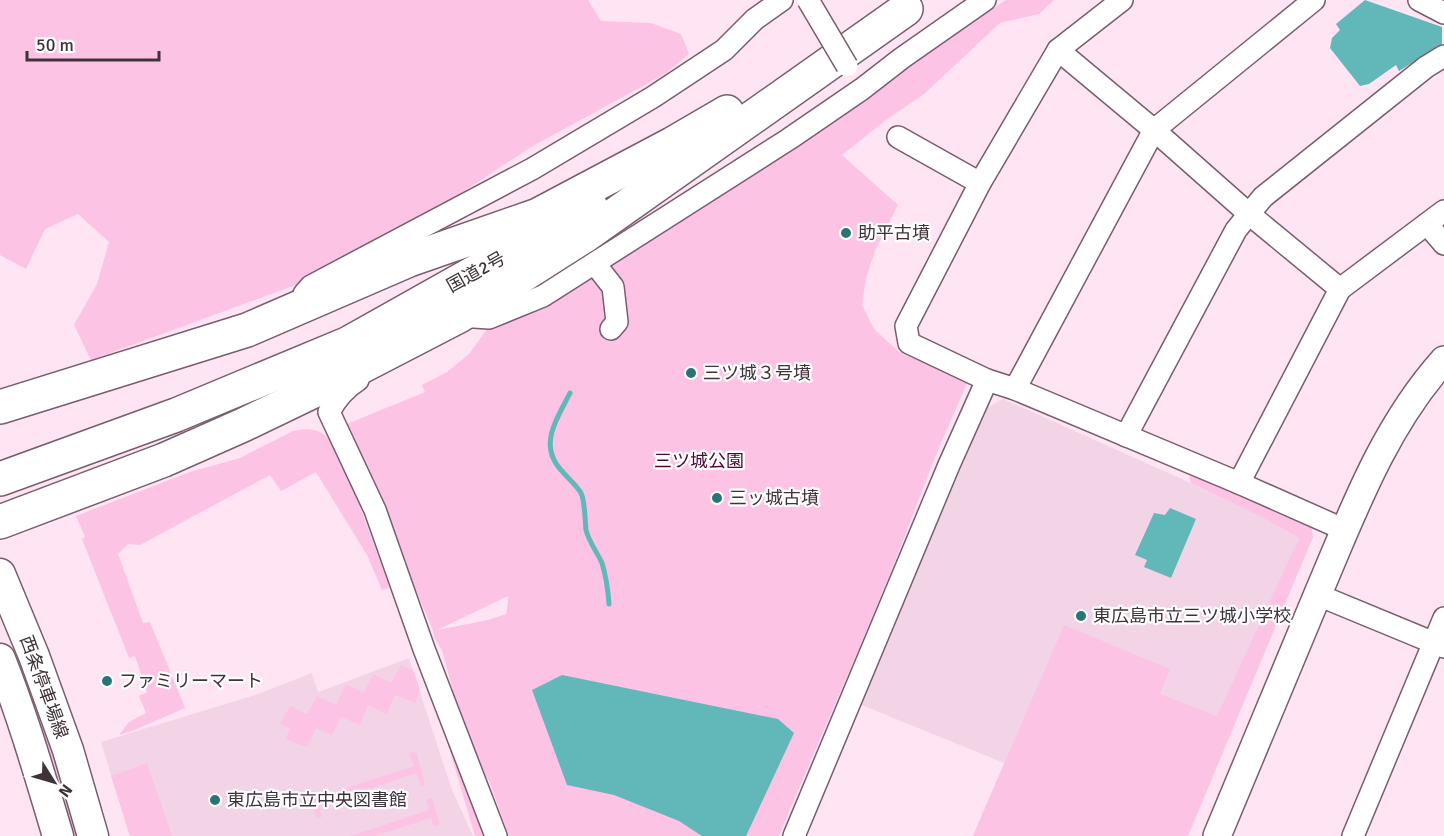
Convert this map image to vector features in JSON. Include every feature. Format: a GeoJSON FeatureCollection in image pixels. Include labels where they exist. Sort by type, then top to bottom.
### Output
{"type":"FeatureCollection","features":[{"type":"Feature","properties":{"kind":"highway"},"geometry":{"type":"LineString","coordinates":[[0,406],[247,330],[408,260],[538,215],[672,144],[912,5]]}},
{"type":"Feature","properties":{"kind":"highway"},"geometry":{"type":"LineString","coordinates":[[0,522],[164,460],[243,425],[320,388],[448,321],[586,235],[912,5]]}},
{"type":"Feature","properties":{"kind":"highway","name":"国道2号"},"geometry":{"type":"LineString","coordinates":[[0,479],[176,415],[349,343],[608,198],[764,104],[912,5]]}},
{"type":"Feature","properties":{"kind":"main road","name":"西条停車場線"},"geometry":{"type":"LineString","coordinates":[[0,574],[38,666],[68,750],[93,836]]}},
{"type":"Feature","properties":{"kind":"main road","name":"西条停車場線"},"geometry":{"type":"LineString","coordinates":[[0,659],[14,693],[58,836]]}},
{"type":"Feature","properties":{"kind":"street"},"geometry":{"type":"LineString","coordinates":[[288,313],[311,286],[532,169],[653,97],[724,50],[755,19],[782,0]]}},
{"type":"Feature","properties":{"kind":"street"},"geometry":{"type":"LineString","coordinates":[[808,0],[862,89]]}},
{"type":"Feature","properties":{"kind":"street"},"geometry":{"type":"LineString","coordinates":[[329,412],[335,400],[349,386],[404,354],[448,321],[489,318],[543,296],[595,264],[789,139],[985,0]]}},
{"type":"Feature","properties":{"kind":"street"},"geometry":{"type":"LineString","coordinates":[[1122,0],[1058,50],[980,183],[906,326],[909,344],[987,380],[1015,389],[1345,530]]}},
{"type":"Feature","properties":{"kind":"street"},"geometry":{"type":"LineString","coordinates":[[1015,389],[1154,130],[1314,0]]}},
{"type":"Feature","properties":{"kind":"street"},"geometry":{"type":"LineString","coordinates":[[1419,0],[1444,13]]}},
{"type":"Feature","properties":{"kind":"street"},"geometry":{"type":"LineString","coordinates":[[1058,50],[1340,289]]}},
{"type":"Feature","properties":{"kind":"street"},"geometry":{"type":"LineString","coordinates":[[1126,436],[1236,230],[1263,197],[1426,67],[1444,56]]}},
{"type":"Feature","properties":{"kind":"street"},"geometry":{"type":"LineString","coordinates":[[898,137],[980,183]]}},
{"type":"Feature","properties":{"kind":"street"},"geometry":{"type":"LineString","coordinates":[[1239,483],[1340,289],[1436,218],[1444,244]]}},
{"type":"Feature","properties":{"kind":"street"},"geometry":{"type":"LineString","coordinates":[[595,264],[612,288],[617,322],[611,329]]}},
{"type":"Feature","properties":{"kind":"street"},"geometry":{"type":"LineString","coordinates":[[1217,836],[1374,466],[1397,423],[1444,360]]}},
{"type":"Feature","properties":{"kind":"street"},"geometry":{"type":"LineString","coordinates":[[794,836],[987,380]]}},
{"type":"Feature","properties":{"kind":"street"},"geometry":{"type":"LineString","coordinates":[[197,445],[250,430],[291,412],[315,409],[329,412]]}},
{"type":"Feature","properties":{"kind":"street"},"geometry":{"type":"LineString","coordinates":[[329,412],[375,510],[424,649],[496,836]]}},
{"type":"Feature","properties":{"kind":"street"},"geometry":{"type":"LineString","coordinates":[[1318,595],[1439,645]]}},
{"type":"Feature","properties":{"kind":"street"},"geometry":{"type":"LineString","coordinates":[[1353,836],[1439,645],[1444,618]]}},
{"type":"Feature","properties":{"kind":"shaded area","name":"東広島市立三ツ城小学校"},"geometry":{"type":"Polygon","coordinates":[[[1003,399],[1184,480],[1299,538],[1184,802],[973,836],[1004,763],[859,704],[988,407],[1003,399]]]}},
{"type":"Feature","properties":{"kind":"shaded area"},"geometry":{"type":"Polygon","coordinates":[[[409,658],[452,790],[473,836],[130,836],[101,742],[255,695],[312,673],[318,692],[409,658]]]}},
{"type":"Feature","properties":{"kind":"green space"},"geometry":{"type":"Polygon","coordinates":[[[0,0],[588,0],[601,21],[651,23],[681,34],[689,54],[665,74],[531,147],[425,217],[309,280],[91,360],[74,325],[97,284],[109,242],[78,214],[45,229],[26,269],[0,255],[0,0]]]}},
{"type":"Feature","properties":{"kind":"green space","name":"三ツ城公園"},"geometry":{"type":"Polygon","coordinates":[[[1006,0],[1054,0],[1039,14],[1000,23],[924,94],[886,120],[842,155],[898,205],[875,251],[866,278],[862,305],[874,329],[898,351],[967,383],[934,459],[869,624],[779,836],[509,836],[489,781],[467,743],[442,650],[434,637],[347,424],[425,392],[422,385],[447,372],[469,354],[487,329],[506,321],[901,70],[1006,0]],[[508,596],[437,630],[506,614],[508,596]]]}},
{"type":"Feature","properties":{"kind":"green space"},"geometry":{"type":"Polygon","coordinates":[[[307,429],[319,432],[329,439],[354,490],[389,588],[382,590],[367,555],[316,472],[281,491],[270,475],[140,545],[128,544],[118,554],[143,623],[150,622],[185,708],[119,735],[129,722],[146,713],[139,696],[147,692],[135,656],[129,658],[82,539],[85,537],[76,516],[190,472],[240,458],[293,431],[307,429]]]}},
{"type":"Feature","properties":{"kind":"green space"},"geometry":{"type":"Polygon","coordinates":[[[1193,473],[1311,523],[1313,537],[1188,836],[973,836],[1064,625],[1170,669],[1160,694],[1217,716],[1299,538],[1191,483],[1189,477],[1193,473]]]}},
{"type":"Feature","properties":{"kind":"green space"},"geometry":{"type":"Polygon","coordinates":[[[6,612],[83,836],[72,836],[6,612]]]}},
{"type":"Feature","properties":{"kind":"green space"},"geometry":{"type":"Polygon","coordinates":[[[401,665],[413,670],[420,690],[415,703],[395,695],[387,714],[368,705],[360,725],[341,717],[332,735],[316,728],[307,747],[285,739],[290,729],[280,724],[290,706],[307,714],[317,696],[336,705],[346,684],[364,693],[373,674],[391,683],[401,665]]]}},
{"type":"Feature","properties":{"kind":"green space"},"geometry":{"type":"Polygon","coordinates":[[[436,703],[486,836],[475,836],[436,703]]]}},
{"type":"Feature","properties":{"kind":"green space"},"geometry":{"type":"Polygon","coordinates":[[[416,752],[425,785],[421,786],[416,773],[319,806],[322,817],[317,818],[307,792],[313,791],[315,798],[414,766],[409,753],[416,752]]]}},
{"type":"Feature","properties":{"kind":"green space"},"geometry":{"type":"Polygon","coordinates":[[[147,763],[172,836],[130,836],[111,776],[147,763]]]}},
{"type":"Feature","properties":{"kind":"green space"},"geometry":{"type":"Polygon","coordinates":[[[432,798],[440,825],[434,827],[431,818],[375,836],[350,836],[429,810],[426,800],[432,798]]]}},
{"type":"Feature","properties":{"kind":"water"},"geometry":{"type":"Polygon","coordinates":[[[1365,0],[1442,27],[1442,44],[1399,71],[1396,65],[1369,84],[1360,86],[1330,48],[1332,38],[1340,30],[1336,24],[1365,0]]]}},
{"type":"Feature","properties":{"kind":"water"},"geometry":{"type":"Polygon","coordinates":[[[1170,508],[1196,519],[1171,578],[1144,567],[1147,560],[1135,555],[1154,513],[1165,515],[1170,508]]]}},
{"type":"Feature","properties":{"kind":"water"},"geometry":{"type":"Polygon","coordinates":[[[562,675],[778,719],[794,733],[746,836],[702,836],[679,821],[614,795],[567,785],[532,690],[562,675]]]}},
{"type":"Feature","properties":{"kind":"waterway"},"geometry":{"type":"LineString","coordinates":[[570,393],[553,428],[550,447],[557,465],[581,493],[586,530],[602,563],[609,604]]}},
{"type":"Feature","properties":{"kind":"place","name":"助平古墳"},"geometry":{"type":"Point","coordinates":[846,233]}},
{"type":"Feature","properties":{"kind":"place","name":"三ツ城３号墳"},"geometry":{"type":"Point","coordinates":[691,373]}},
{"type":"Feature","properties":{"kind":"place","name":"三ッ城古墳"},"geometry":{"type":"Point","coordinates":[717,498]}},
{"type":"Feature","properties":{"kind":"place","name":"東広島市立三ツ城小学校"},"geometry":{"type":"Point","coordinates":[1081,616]}},
{"type":"Feature","properties":{"kind":"place","name":"ファミリーマート"},"geometry":{"type":"Point","coordinates":[107,681]}},
{"type":"Feature","properties":{"kind":"place","name":"東広島市立中央図書館"},"geometry":{"type":"Point","coordinates":[215,800]}}]}
